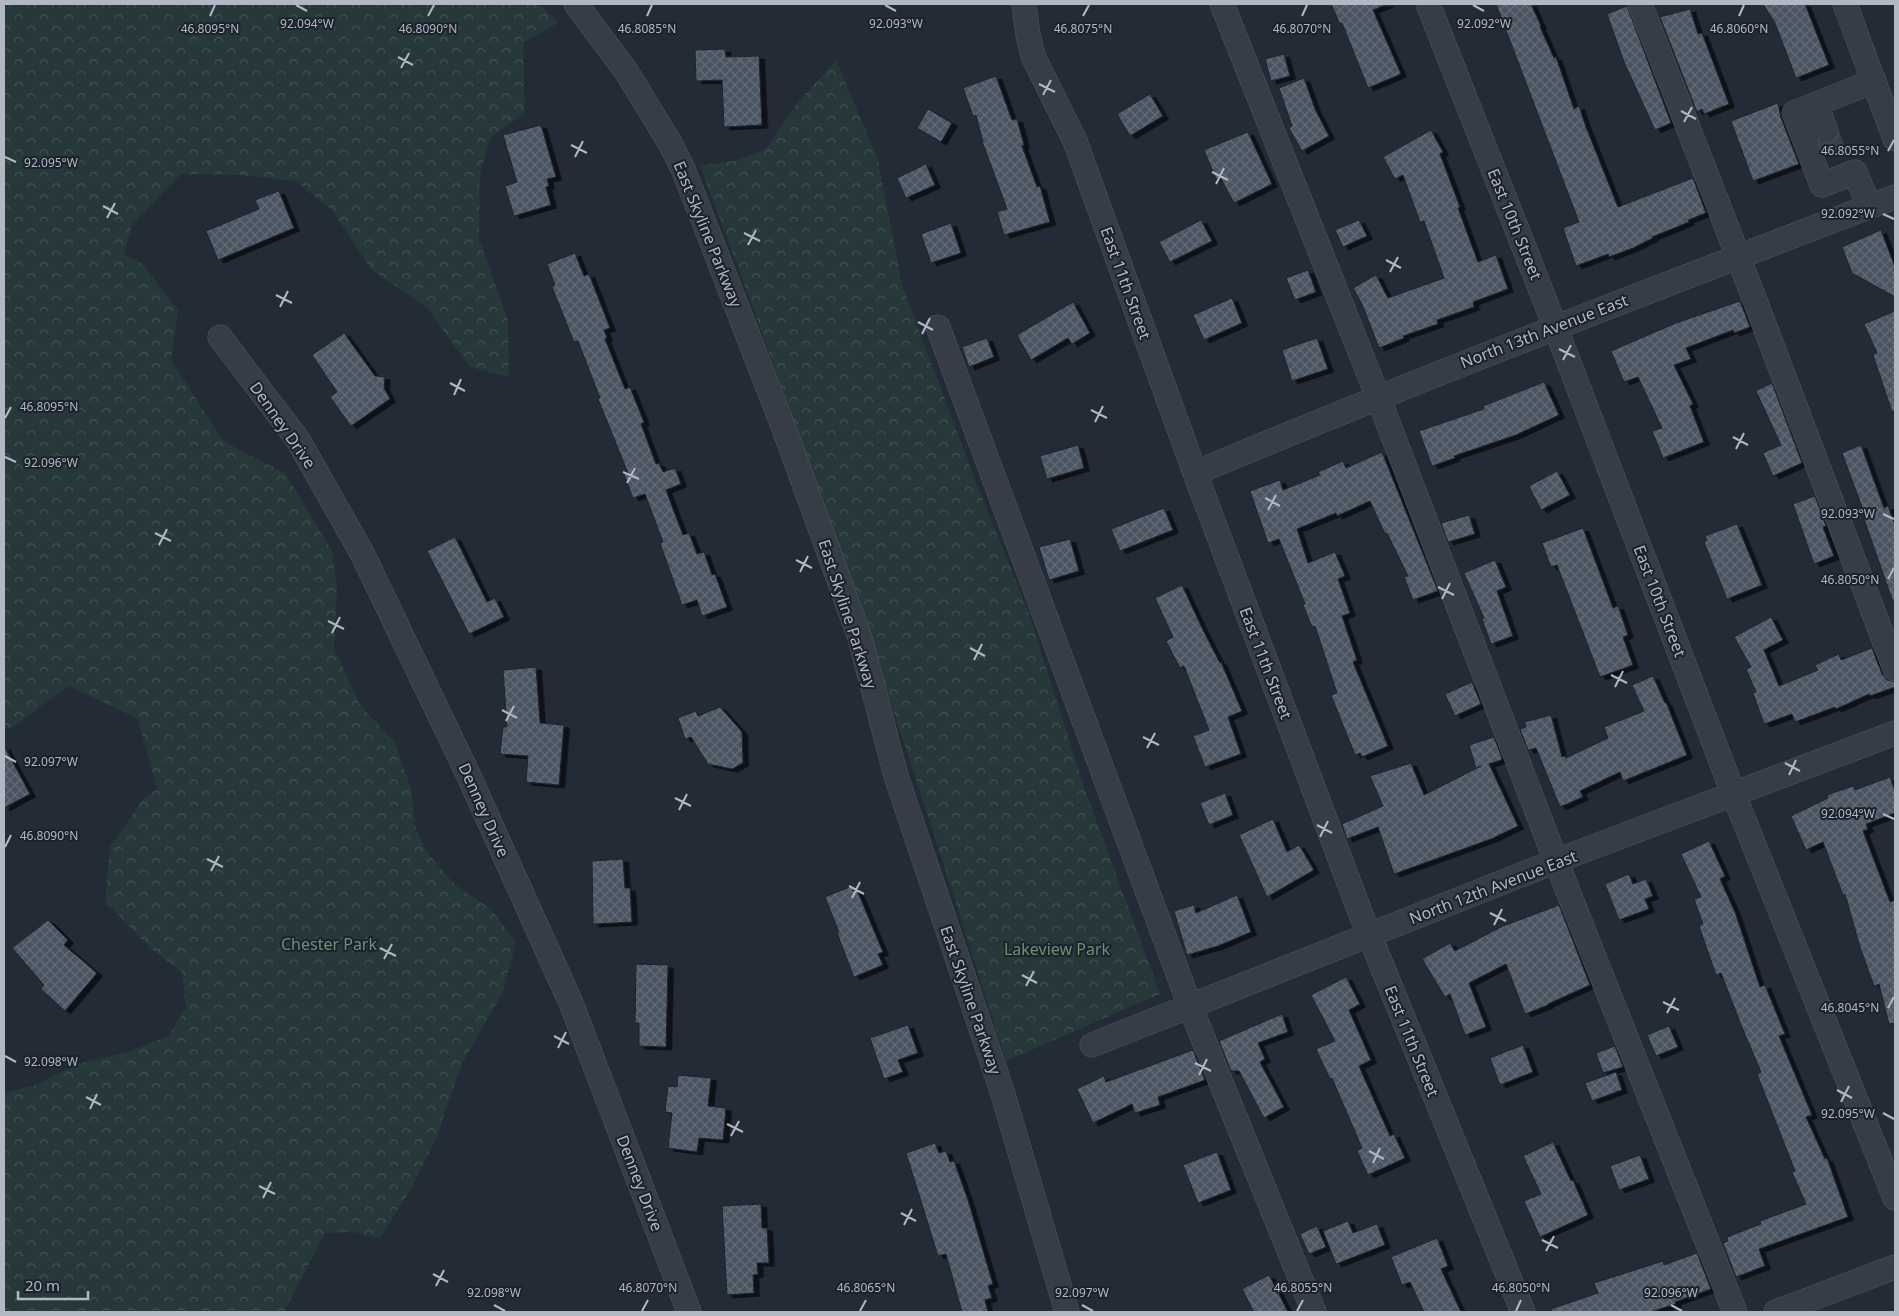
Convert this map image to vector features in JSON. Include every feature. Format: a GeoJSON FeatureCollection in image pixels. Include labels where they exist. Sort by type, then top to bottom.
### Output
{"type":"FeatureCollection","features":[{"type":"Feature","properties":{"kind":"street","name":"East Skyline Parkway"},"geometry":{"type":"LineString","coordinates":[[576,4],[626,71],[670,143],[703,219],[786,434],[860,638],[896,776],[1002,1090],[1068,1312]]}},
{"type":"Feature","properties":{"kind":"street"},"geometry":{"type":"LineString","coordinates":[[1222,4],[1378,396],[1556,861],[1735,1312]]}},
{"type":"Feature","properties":{"kind":"street","name":"East 10th Street"},"geometry":{"type":"LineString","coordinates":[[1428,4],[1555,326],[1734,794],[1895,1198]]}},
{"type":"Feature","properties":{"kind":"street"},"geometry":{"type":"LineString","coordinates":[[1640,4],[1895,669]]}},
{"type":"Feature","properties":{"kind":"street"},"geometry":{"type":"LineString","coordinates":[[1846,4],[1895,139]]}},
{"type":"Feature","properties":{"kind":"street","name":"East 11th Street"},"geometry":{"type":"LineString","coordinates":[[1025,6],[1028,35],[1033,56],[1075,141],[1195,473],[1369,936],[1523,1312]]}},
{"type":"Feature","properties":{"kind":"street"},"geometry":{"type":"LineString","coordinates":[[1869,206],[1847,168],[1822,185],[1794,113],[1874,81]]}},
{"type":"Feature","properties":{"kind":"street"},"geometry":{"type":"LineString","coordinates":[[1822,101],[1832,128]]}},
{"type":"Feature","properties":{"kind":"street","name":"North 13th Avenue East"},"geometry":{"type":"LineString","coordinates":[[1195,473],[1378,396],[1895,196]]}},
{"type":"Feature","properties":{"kind":"street"},"geometry":{"type":"LineString","coordinates":[[938,327],[1190,1006],[1314,1312]]}},
{"type":"Feature","properties":{"kind":"street","name":"Denney Drive"},"geometry":{"type":"LineString","coordinates":[[220,337],[298,440],[362,553],[467,772],[570,1003],[689,1312]]}},
{"type":"Feature","properties":{"kind":"street","name":"North 12th Avenue East"},"geometry":{"type":"LineString","coordinates":[[1092,1045],[1556,861],[1895,733]]}},
{"type":"Feature","properties":{"kind":"street"},"geometry":{"type":"LineString","coordinates":[[1776,1312],[1895,1267]]}},
{"type":"Feature","properties":{"kind":"green space","name":"Chester Park"},"geometry":{"type":"Polygon","coordinates":[[[4,4],[540,4],[558,23],[523,43],[525,113],[491,137],[480,173],[479,238],[508,321],[509,377],[470,367],[427,308],[371,269],[332,210],[295,181],[240,175],[181,174],[132,225],[124,255],[142,263],[178,310],[171,360],[222,439],[241,451],[285,473],[332,551],[337,589],[334,648],[360,705],[395,743],[411,789],[415,826],[425,850],[455,885],[491,909],[516,942],[503,992],[461,1065],[437,1136],[412,1187],[380,1238],[353,1232],[325,1233],[284,1312],[4,1312],[4,1093],[36,1085],[77,1064],[128,1052],[168,1036],[186,1008],[182,972],[150,948],[105,901],[110,847],[144,798],[157,789],[138,719],[69,686],[13,727],[4,728],[4,4]]]}},
{"type":"Feature","properties":{"kind":"green space","name":"Lakeview Park"},"geometry":{"type":"Polygon","coordinates":[[[836,60],[878,160],[902,285],[977,485],[1028,611],[1085,790],[1160,994],[1006,1061],[860,611],[782,388],[700,166],[737,160],[766,149],[795,106],[836,60]]]}},
{"type":"Feature","properties":{"kind":"building"},"geometry":{"type":"Polygon","coordinates":[[[1331,4],[1388,4],[1373,10],[1401,74],[1368,88],[1342,23],[1340,24],[1331,4]]]}},
{"type":"Feature","properties":{"kind":"building"},"geometry":{"type":"Polygon","coordinates":[[[1496,4],[1531,4],[1554,58],[1556,57],[1574,109],[1579,106],[1618,207],[1693,178],[1706,213],[1652,237],[1633,248],[1609,257],[1608,254],[1576,266],[1563,228],[1579,222],[1496,4]]]}},
{"type":"Feature","properties":{"kind":"building"},"geometry":{"type":"Polygon","coordinates":[[[1763,4],[1805,4],[1829,65],[1796,78],[1775,23],[1763,4]]]}},
{"type":"Feature","properties":{"kind":"building"},"geometry":{"type":"Polygon","coordinates":[[[1627,6],[1671,123],[1655,130],[1624,62],[1607,14],[1627,6]]]}},
{"type":"Feature","properties":{"kind":"building"},"geometry":{"type":"Polygon","coordinates":[[[1690,9],[1698,34],[1702,33],[1729,104],[1704,114],[1702,109],[1697,112],[1660,17],[1690,9]]]}},
{"type":"Feature","properties":{"kind":"building"},"geometry":{"type":"Polygon","coordinates":[[[725,49],[726,57],[759,56],[762,125],[724,127],[722,80],[696,81],[695,50],[725,49]]]}},
{"type":"Feature","properties":{"kind":"building"},"geometry":{"type":"Polygon","coordinates":[[[1284,54],[1290,76],[1271,81],[1265,59],[1284,54]]]}},
{"type":"Feature","properties":{"kind":"building"},"geometry":{"type":"Polygon","coordinates":[[[996,76],[1012,120],[1017,119],[1024,145],[1022,146],[1037,187],[1040,186],[1050,222],[1004,235],[997,212],[1007,209],[982,141],[976,115],[973,116],[963,88],[996,76]]]}},
{"type":"Feature","properties":{"kind":"building"},"geometry":{"type":"Polygon","coordinates":[[[1304,78],[1315,109],[1329,136],[1302,151],[1289,128],[1292,126],[1279,88],[1304,78]]]}},
{"type":"Feature","properties":{"kind":"building"},"geometry":{"type":"Polygon","coordinates":[[[1150,94],[1163,116],[1130,136],[1117,114],[1150,94]]]}},
{"type":"Feature","properties":{"kind":"building"},"geometry":{"type":"Polygon","coordinates":[[[1778,103],[1781,118],[1799,164],[1753,181],[1731,121],[1778,103]]]}},
{"type":"Feature","properties":{"kind":"building"},"geometry":{"type":"Polygon","coordinates":[[[928,109],[952,123],[941,142],[917,128],[928,109]]]}},
{"type":"Feature","properties":{"kind":"building"},"geometry":{"type":"Polygon","coordinates":[[[541,125],[556,177],[547,179],[549,186],[546,187],[551,205],[514,216],[505,186],[517,182],[503,135],[541,125]]]}},
{"type":"Feature","properties":{"kind":"building"},"geometry":{"type":"Polygon","coordinates":[[[1431,130],[1443,152],[1440,154],[1478,262],[1496,255],[1508,289],[1473,302],[1474,307],[1437,320],[1438,324],[1403,336],[1404,338],[1379,348],[1362,304],[1353,288],[1376,275],[1388,298],[1444,278],[1424,221],[1420,222],[1403,175],[1395,179],[1383,157],[1431,130]]]}},
{"type":"Feature","properties":{"kind":"building"},"geometry":{"type":"Polygon","coordinates":[[[1248,132],[1272,184],[1234,203],[1220,177],[1216,179],[1204,150],[1248,132]]]}},
{"type":"Feature","properties":{"kind":"building"},"geometry":{"type":"Polygon","coordinates":[[[926,164],[935,185],[906,198],[897,178],[926,164]]]}},
{"type":"Feature","properties":{"kind":"building"},"geometry":{"type":"Polygon","coordinates":[[[279,191],[294,228],[218,260],[206,231],[259,209],[255,200],[279,191]]]}},
{"type":"Feature","properties":{"kind":"building"},"geometry":{"type":"Polygon","coordinates":[[[1201,220],[1212,241],[1170,262],[1159,242],[1201,220]]]}},
{"type":"Feature","properties":{"kind":"building"},"geometry":{"type":"Polygon","coordinates":[[[1359,220],[1367,236],[1343,247],[1335,230],[1359,220]]]}},
{"type":"Feature","properties":{"kind":"building"},"geometry":{"type":"Polygon","coordinates":[[[951,223],[961,253],[931,263],[921,234],[951,223]]]}},
{"type":"Feature","properties":{"kind":"building"},"geometry":{"type":"Polygon","coordinates":[[[1881,230],[1895,267],[1895,297],[1852,273],[1842,247],[1881,230]]]}},
{"type":"Feature","properties":{"kind":"building"},"geometry":{"type":"Polygon","coordinates":[[[575,253],[584,276],[589,274],[610,328],[604,330],[607,338],[605,339],[625,389],[630,387],[644,422],[641,424],[656,464],[659,463],[663,472],[675,468],[681,484],[666,490],[683,535],[689,533],[697,554],[704,552],[712,575],[715,574],[727,607],[702,616],[697,600],[682,605],[660,543],[663,542],[645,494],[633,498],[624,474],[628,473],[598,399],[600,398],[578,341],[574,342],[552,287],[555,285],[547,264],[575,253]]]}},
{"type":"Feature","properties":{"kind":"building"},"geometry":{"type":"Polygon","coordinates":[[[1308,270],[1316,292],[1295,300],[1286,278],[1308,270]]]}},
{"type":"Feature","properties":{"kind":"building"},"geometry":{"type":"Polygon","coordinates":[[[1232,298],[1242,323],[1204,340],[1193,315],[1232,298]]]}},
{"type":"Feature","properties":{"kind":"building"},"geometry":{"type":"Polygon","coordinates":[[[1740,301],[1750,327],[1734,333],[1733,330],[1686,348],[1691,359],[1674,365],[1693,404],[1690,406],[1704,442],[1663,458],[1652,431],[1662,428],[1638,377],[1624,382],[1611,351],[1676,323],[1740,301]]]}},
{"type":"Feature","properties":{"kind":"building"},"geometry":{"type":"Polygon","coordinates":[[[1073,302],[1090,333],[1072,344],[1068,338],[1031,360],[1017,335],[1073,302]]]}},
{"type":"Feature","properties":{"kind":"building"},"geometry":{"type":"Polygon","coordinates":[[[1895,311],[1895,411],[1892,412],[1873,355],[1877,353],[1864,324],[1895,311]]]}},
{"type":"Feature","properties":{"kind":"building"},"geometry":{"type":"Polygon","coordinates":[[[344,333],[375,376],[385,377],[384,388],[390,399],[351,426],[330,397],[337,392],[312,355],[344,333]]]}},
{"type":"Feature","properties":{"kind":"building"},"geometry":{"type":"Polygon","coordinates":[[[987,338],[994,357],[969,367],[962,347],[987,338]]]}},
{"type":"Feature","properties":{"kind":"building"},"geometry":{"type":"Polygon","coordinates":[[[1317,338],[1328,369],[1292,381],[1282,350],[1317,338]]]}},
{"type":"Feature","properties":{"kind":"building"},"geometry":{"type":"Polygon","coordinates":[[[1544,382],[1559,415],[1516,435],[1454,456],[1455,458],[1432,466],[1419,431],[1484,409],[1483,406],[1544,382]]]}},
{"type":"Feature","properties":{"kind":"building"},"geometry":{"type":"Polygon","coordinates":[[[1772,383],[1802,463],[1773,476],[1763,453],[1781,445],[1756,391],[1772,383]]]}},
{"type":"Feature","properties":{"kind":"building"},"geometry":{"type":"Polygon","coordinates":[[[1078,445],[1084,468],[1047,479],[1040,456],[1078,445]]]}},
{"type":"Feature","properties":{"kind":"building"},"geometry":{"type":"Polygon","coordinates":[[[1861,445],[1884,508],[1888,506],[1895,525],[1895,601],[1893,602],[1863,516],[1865,515],[1842,453],[1861,445]]]}},
{"type":"Feature","properties":{"kind":"building"},"geometry":{"type":"Polygon","coordinates":[[[1382,452],[1438,591],[1413,600],[1404,577],[1408,576],[1387,533],[1385,534],[1370,501],[1337,516],[1336,513],[1297,529],[1308,563],[1335,552],[1345,576],[1338,579],[1350,613],[1342,616],[1357,660],[1353,662],[1388,746],[1362,757],[1360,753],[1355,755],[1331,695],[1337,693],[1315,626],[1312,627],[1303,605],[1305,604],[1279,539],[1268,543],[1250,491],[1280,480],[1283,490],[1320,475],[1318,472],[1343,461],[1346,468],[1382,452]]]}},
{"type":"Feature","properties":{"kind":"building"},"geometry":{"type":"Polygon","coordinates":[[[1557,471],[1570,495],[1541,510],[1529,486],[1557,471]]]}},
{"type":"Feature","properties":{"kind":"building"},"geometry":{"type":"Polygon","coordinates":[[[1815,496],[1826,526],[1823,527],[1834,556],[1814,564],[1793,504],[1815,496]]]}},
{"type":"Feature","properties":{"kind":"building"},"geometry":{"type":"Polygon","coordinates":[[[1164,508],[1173,530],[1120,551],[1111,529],[1164,508]]]}},
{"type":"Feature","properties":{"kind":"building"},"geometry":{"type":"Polygon","coordinates":[[[1469,515],[1475,534],[1448,542],[1441,523],[1469,515]]]}},
{"type":"Feature","properties":{"kind":"building"},"geometry":{"type":"Polygon","coordinates":[[[1737,524],[1762,585],[1727,599],[1704,542],[1707,540],[1705,536],[1737,524]]]}},
{"type":"Feature","properties":{"kind":"building"},"geometry":{"type":"Polygon","coordinates":[[[1583,528],[1613,608],[1618,606],[1628,635],[1623,637],[1633,665],[1600,677],[1557,565],[1551,567],[1542,543],[1583,528]]]}},
{"type":"Feature","properties":{"kind":"building"},"geometry":{"type":"Polygon","coordinates":[[[455,537],[487,602],[495,598],[504,617],[469,634],[427,551],[455,537]]]}},
{"type":"Feature","properties":{"kind":"building"},"geometry":{"type":"Polygon","coordinates":[[[1070,539],[1079,571],[1049,580],[1039,547],[1070,539]]]}},
{"type":"Feature","properties":{"kind":"building"},"geometry":{"type":"Polygon","coordinates":[[[1495,560],[1506,587],[1497,591],[1513,636],[1491,644],[1482,619],[1484,618],[1464,573],[1495,560]]]}},
{"type":"Feature","properties":{"kind":"building"},"geometry":{"type":"Polygon","coordinates":[[[1182,585],[1203,630],[1221,662],[1242,711],[1228,717],[1241,754],[1205,767],[1193,736],[1209,730],[1184,666],[1180,668],[1166,641],[1173,637],[1155,598],[1182,585]]]}},
{"type":"Feature","properties":{"kind":"building"},"geometry":{"type":"Polygon","coordinates":[[[1771,617],[1783,640],[1764,650],[1779,686],[1818,670],[1815,665],[1839,654],[1841,660],[1872,648],[1882,674],[1887,680],[1895,682],[1895,687],[1870,696],[1869,694],[1836,709],[1835,707],[1795,722],[1792,714],[1764,724],[1753,693],[1756,692],[1746,669],[1751,667],[1734,637],[1771,617]]]}},
{"type":"Feature","properties":{"kind":"building"},"geometry":{"type":"Polygon","coordinates":[[[536,667],[540,723],[564,725],[559,785],[526,782],[528,756],[500,754],[503,727],[507,727],[503,670],[536,667]]]}},
{"type":"Feature","properties":{"kind":"building"},"geometry":{"type":"Polygon","coordinates":[[[1653,676],[1666,702],[1687,755],[1623,781],[1620,772],[1580,791],[1583,797],[1560,807],[1536,748],[1528,750],[1520,729],[1526,727],[1525,722],[1551,715],[1562,757],[1565,756],[1566,758],[1608,738],[1604,727],[1644,711],[1632,685],[1653,676]]]}},
{"type":"Feature","properties":{"kind":"building"},"geometry":{"type":"Polygon","coordinates":[[[1472,682],[1481,704],[1455,716],[1445,694],[1472,682]]]}},
{"type":"Feature","properties":{"kind":"building"},"geometry":{"type":"Polygon","coordinates":[[[720,707],[742,732],[743,763],[732,769],[708,764],[691,737],[685,739],[678,718],[696,711],[698,716],[720,707]]]}},
{"type":"Feature","properties":{"kind":"building"},"geometry":{"type":"Polygon","coordinates":[[[1494,737],[1502,758],[1489,764],[1518,826],[1491,839],[1394,874],[1378,827],[1347,839],[1342,824],[1383,806],[1370,776],[1411,763],[1424,795],[1481,766],[1476,768],[1469,745],[1494,737]]]}},
{"type":"Feature","properties":{"kind":"building"},"geometry":{"type":"Polygon","coordinates":[[[4,746],[30,794],[4,808],[4,746]]]}},
{"type":"Feature","properties":{"kind":"building"},"geometry":{"type":"Polygon","coordinates":[[[1890,777],[1895,791],[1895,813],[1866,824],[1868,829],[1863,831],[1890,902],[1895,900],[1895,1023],[1889,1024],[1879,984],[1874,986],[1860,947],[1845,894],[1843,895],[1823,842],[1806,850],[1791,816],[1828,798],[1827,795],[1853,786],[1855,790],[1890,777]]]}},
{"type":"Feature","properties":{"kind":"building"},"geometry":{"type":"Polygon","coordinates":[[[1225,793],[1233,815],[1209,825],[1200,803],[1225,793]]]}},
{"type":"Feature","properties":{"kind":"building"},"geometry":{"type":"Polygon","coordinates":[[[1273,819],[1287,852],[1299,845],[1314,870],[1267,897],[1239,835],[1273,819]]]}},
{"type":"Feature","properties":{"kind":"building"},"geometry":{"type":"Polygon","coordinates":[[[1709,841],[1725,876],[1720,879],[1735,912],[1760,987],[1765,985],[1785,1034],[1779,1036],[1812,1115],[1806,1117],[1825,1159],[1827,1158],[1848,1217],[1759,1249],[1765,1266],[1736,1277],[1723,1243],[1728,1241],[1727,1237],[1761,1224],[1760,1221],[1806,1204],[1792,1172],[1795,1171],[1757,1074],[1761,1072],[1721,973],[1716,975],[1699,926],[1703,924],[1694,899],[1701,897],[1681,854],[1709,841]]]}},
{"type":"Feature","properties":{"kind":"building"},"geometry":{"type":"Polygon","coordinates":[[[623,859],[625,888],[630,888],[632,922],[593,924],[592,861],[623,859]]]}},
{"type":"Feature","properties":{"kind":"building"},"geometry":{"type":"Polygon","coordinates":[[[1629,874],[1633,884],[1646,879],[1653,896],[1645,899],[1649,909],[1619,920],[1605,884],[1629,874]]]}},
{"type":"Feature","properties":{"kind":"building"},"geometry":{"type":"Polygon","coordinates":[[[852,886],[853,891],[857,890],[883,952],[878,954],[883,965],[854,977],[825,897],[852,886]]]}},
{"type":"Feature","properties":{"kind":"building"},"geometry":{"type":"Polygon","coordinates":[[[1237,895],[1251,932],[1218,946],[1187,955],[1174,911],[1194,905],[1196,913],[1237,895]]]}},
{"type":"Feature","properties":{"kind":"building"},"geometry":{"type":"Polygon","coordinates":[[[1559,905],[1590,985],[1525,1014],[1506,964],[1469,983],[1486,1027],[1465,1035],[1450,994],[1445,997],[1422,959],[1450,943],[1455,951],[1503,926],[1559,905]]]}},
{"type":"Feature","properties":{"kind":"building"},"geometry":{"type":"Polygon","coordinates":[[[48,920],[68,940],[64,945],[97,973],[65,1011],[41,989],[44,985],[12,948],[48,920]]]}},
{"type":"Feature","properties":{"kind":"building"},"geometry":{"type":"Polygon","coordinates":[[[636,964],[668,965],[666,1047],[639,1046],[639,1023],[635,1023],[636,964]]]}},
{"type":"Feature","properties":{"kind":"building"},"geometry":{"type":"Polygon","coordinates":[[[1346,977],[1360,1004],[1349,1010],[1371,1060],[1359,1066],[1390,1136],[1394,1134],[1405,1158],[1368,1175],[1357,1151],[1362,1148],[1332,1078],[1330,1079],[1316,1049],[1335,1041],[1311,995],[1346,977]]]}},
{"type":"Feature","properties":{"kind":"building"},"geometry":{"type":"Polygon","coordinates":[[[1282,1014],[1288,1032],[1258,1043],[1265,1059],[1260,1062],[1284,1107],[1264,1118],[1239,1071],[1231,1071],[1219,1041],[1282,1014]]]}},
{"type":"Feature","properties":{"kind":"building"},"geometry":{"type":"Polygon","coordinates":[[[908,1025],[918,1053],[898,1060],[903,1072],[884,1079],[870,1038],[908,1025]]]}},
{"type":"Feature","properties":{"kind":"building"},"geometry":{"type":"Polygon","coordinates":[[[1669,1026],[1678,1047],[1656,1056],[1647,1035],[1669,1026]]]}},
{"type":"Feature","properties":{"kind":"building"},"geometry":{"type":"Polygon","coordinates":[[[1523,1045],[1533,1072],[1500,1085],[1490,1058],[1523,1045]]]}},
{"type":"Feature","properties":{"kind":"building"},"geometry":{"type":"Polygon","coordinates":[[[1615,1046],[1623,1067],[1603,1073],[1596,1053],[1615,1046]]]}},
{"type":"Feature","properties":{"kind":"building"},"geometry":{"type":"Polygon","coordinates":[[[1193,1050],[1205,1080],[1158,1097],[1160,1105],[1135,1113],[1132,1104],[1093,1123],[1077,1089],[1104,1076],[1106,1082],[1193,1050]]]}},
{"type":"Feature","properties":{"kind":"building"},"geometry":{"type":"Polygon","coordinates":[[[1616,1072],[1622,1090],[1592,1101],[1585,1083],[1616,1072]]]}},
{"type":"Feature","properties":{"kind":"building"},"geometry":{"type":"Polygon","coordinates":[[[678,1075],[711,1078],[708,1106],[726,1108],[723,1140],[699,1138],[697,1152],[668,1148],[672,1113],[665,1112],[668,1086],[677,1087],[678,1075]]]}},
{"type":"Feature","properties":{"kind":"building"},"geometry":{"type":"Polygon","coordinates":[[[1553,1142],[1571,1181],[1573,1180],[1588,1215],[1540,1237],[1524,1201],[1541,1194],[1523,1156],[1553,1142]]]}},
{"type":"Feature","properties":{"kind":"building"},"geometry":{"type":"Polygon","coordinates":[[[935,1143],[939,1153],[946,1151],[950,1162],[954,1161],[968,1200],[993,1284],[988,1286],[992,1298],[985,1300],[988,1312],[962,1312],[946,1254],[938,1256],[906,1153],[935,1143]]]}},
{"type":"Feature","properties":{"kind":"building"},"geometry":{"type":"Polygon","coordinates":[[[1217,1152],[1231,1190],[1198,1203],[1183,1165],[1217,1152]]]}},
{"type":"Feature","properties":{"kind":"building"},"geometry":{"type":"Polygon","coordinates":[[[1640,1155],[1649,1179],[1619,1190],[1610,1166],[1640,1155]]]}},
{"type":"Feature","properties":{"kind":"building"},"geometry":{"type":"Polygon","coordinates":[[[761,1204],[762,1228],[767,1228],[769,1263],[757,1263],[758,1274],[753,1275],[754,1293],[727,1295],[722,1206],[761,1204]]]}},
{"type":"Feature","properties":{"kind":"building"},"geometry":{"type":"Polygon","coordinates":[[[1348,1221],[1353,1233],[1377,1224],[1385,1245],[1336,1264],[1323,1231],[1348,1221]]]}},
{"type":"Feature","properties":{"kind":"building"},"geometry":{"type":"Polygon","coordinates":[[[1317,1226],[1326,1247],[1309,1254],[1300,1234],[1317,1226]]]}},
{"type":"Feature","properties":{"kind":"building"},"geometry":{"type":"Polygon","coordinates":[[[1437,1238],[1448,1266],[1441,1269],[1461,1312],[1424,1312],[1410,1282],[1402,1285],[1391,1257],[1437,1238]]]}},
{"type":"Feature","properties":{"kind":"building"},"geometry":{"type":"Polygon","coordinates":[[[1697,1253],[1711,1289],[1675,1302],[1676,1304],[1650,1312],[1552,1312],[1551,1309],[1598,1293],[1594,1283],[1663,1261],[1664,1265],[1697,1253]]]}},
{"type":"Feature","properties":{"kind":"building"},"geometry":{"type":"Polygon","coordinates":[[[1269,1275],[1288,1312],[1254,1312],[1242,1289],[1269,1275]]]}},
{"type":"Feature","properties":{"kind":"tunnel"},"geometry":{"type":"LineString","coordinates":[[1826,131],[1839,165]]}}]}
